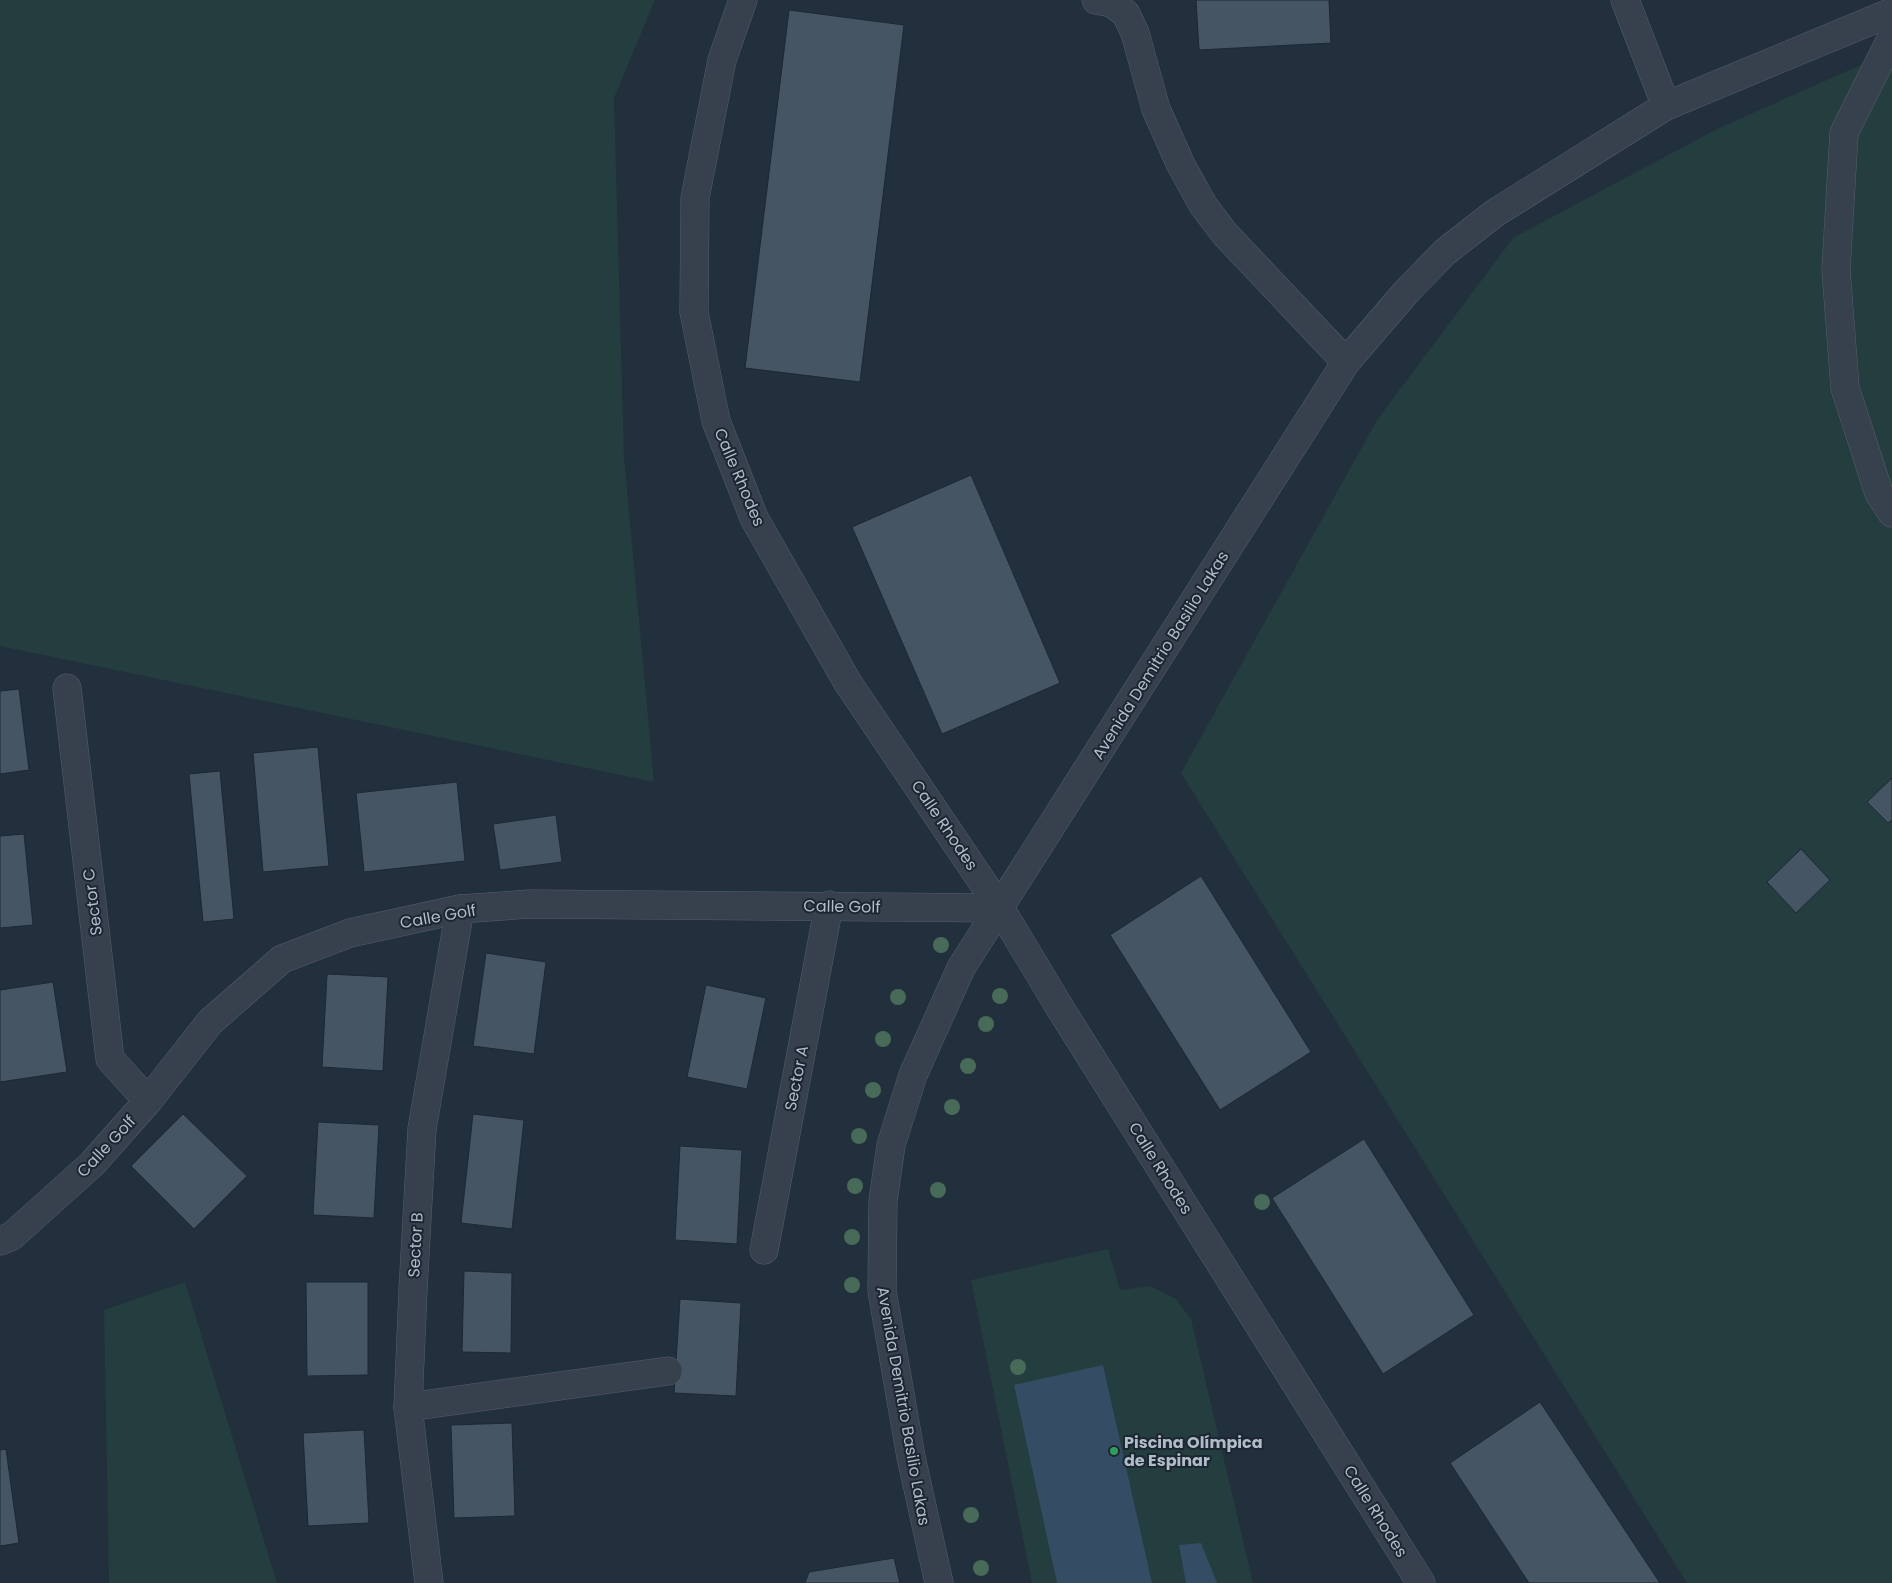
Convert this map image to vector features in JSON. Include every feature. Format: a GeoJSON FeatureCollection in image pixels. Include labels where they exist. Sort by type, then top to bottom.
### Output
{"type":"FeatureCollection","features":[{"type":"Feature","properties":{"kind":"street","name":"Calle Rhodes"},"geometry":{"type":"LineString","coordinates":[[743,0],[722,60],[696,198],[694,312],[716,420],[754,518],[848,683],[1000,908],[1065,1016],[1421,1583]]}},
{"type":"Feature","properties":{"kind":"street"},"geometry":{"type":"LineString","coordinates":[[1096,0],[1112,3],[1126,14],[1135,33],[1156,108],[1180,163],[1203,205],[1225,234],[1346,362]]}},
{"type":"Feature","properties":{"kind":"street"},"geometry":{"type":"LineString","coordinates":[[1625,0],[1666,106]]}},
{"type":"Feature","properties":{"kind":"street","name":"Avenida Demitrio Basilio Lakas"},"geometry":{"type":"LineString","coordinates":[[938,1583],[911,1457],[882,1291],[883,1202],[891,1145],[913,1075],[961,968],[1346,362],[1407,291],[1444,252],[1495,213],[1666,106],[1892,12]]}},
{"type":"Feature","properties":{"kind":"street"},"geometry":{"type":"LineString","coordinates":[[1892,37],[1844,133],[1836,270],[1845,388],[1879,494],[1892,513]]}},
{"type":"Feature","properties":{"kind":"street","name":"Sector C"},"geometry":{"type":"LineString","coordinates":[[67,688],[110,1059],[148,1101]]}},
{"type":"Feature","properties":{"kind":"street","name":"Calle Golf"},"geometry":{"type":"LineString","coordinates":[[0,1241],[12,1236],[92,1164],[148,1101],[210,1022],[282,959],[350,933],[460,910],[530,904],[829,905],[1000,908]]}},
{"type":"Feature","properties":{"kind":"street","name":"Sector A"},"geometry":{"type":"LineString","coordinates":[[764,1250],[829,905]]}},
{"type":"Feature","properties":{"kind":"street","name":"Sector B"},"geometry":{"type":"LineString","coordinates":[[429,1583],[408,1407],[422,1129],[460,910]]}},
{"type":"Feature","properties":{"kind":"street"},"geometry":{"type":"LineString","coordinates":[[408,1407],[668,1371]]}},
{"type":"Feature","properties":{"kind":"green space"},"geometry":{"type":"Polygon","coordinates":[[[0,0],[655,0],[614,98],[624,457],[654,782],[0,646],[0,0]]]}},
{"type":"Feature","properties":{"kind":"green space"},"geometry":{"type":"Polygon","coordinates":[[[1892,51],[1892,1583],[1687,1583],[1181,773],[1377,420],[1513,238],[1717,129],[1892,51]]]}},
{"type":"Feature","properties":{"kind":"green space","name":"Piscina Olímpica de Espinar"},"geometry":{"type":"Polygon","coordinates":[[[1108,1249],[1120,1290],[1150,1286],[1176,1299],[1191,1319],[1253,1583],[1032,1583],[971,1280],[1108,1249]]]}},
{"type":"Feature","properties":{"kind":"green space"},"geometry":{"type":"Polygon","coordinates":[[[185,1282],[277,1583],[109,1583],[104,1310],[185,1282]]]}},
{"type":"Feature","properties":{"kind":"water"},"geometry":{"type":"Polygon","coordinates":[[[1103,1365],[1152,1583],[1057,1583],[1014,1385],[1103,1365]]]}},
{"type":"Feature","properties":{"kind":"water"},"geometry":{"type":"Polygon","coordinates":[[[1201,1543],[1217,1583],[1186,1583],[1179,1545],[1201,1543]]]}},
{"type":"Feature","properties":{"kind":"building"},"geometry":{"type":"Polygon","coordinates":[[[1196,0],[1329,0],[1331,43],[1199,50],[1196,0]]]}},
{"type":"Feature","properties":{"kind":"building"},"geometry":{"type":"Polygon","coordinates":[[[789,10],[904,25],[860,382],[745,368],[789,10]]]}},
{"type":"Feature","properties":{"kind":"building"},"geometry":{"type":"Polygon","coordinates":[[[971,475],[1060,683],[942,734],[852,527],[971,475]]]}},
{"type":"Feature","properties":{"kind":"building"},"geometry":{"type":"Polygon","coordinates":[[[19,689],[29,770],[0,774],[0,691],[19,689]]]}},
{"type":"Feature","properties":{"kind":"building"},"geometry":{"type":"Polygon","coordinates":[[[318,747],[329,866],[263,872],[253,753],[318,747]]]}},
{"type":"Feature","properties":{"kind":"building"},"geometry":{"type":"Polygon","coordinates":[[[220,771],[234,919],[203,922],[189,774],[220,771]]]}},
{"type":"Feature","properties":{"kind":"building"},"geometry":{"type":"Polygon","coordinates":[[[1892,778],[1892,820],[1888,823],[1867,802],[1892,778]]]}},
{"type":"Feature","properties":{"kind":"building"},"geometry":{"type":"Polygon","coordinates":[[[457,782],[465,861],[364,872],[356,793],[457,782]]]}},
{"type":"Feature","properties":{"kind":"building"},"geometry":{"type":"Polygon","coordinates":[[[556,815],[562,862],[500,870],[493,824],[556,815]]]}},
{"type":"Feature","properties":{"kind":"building"},"geometry":{"type":"Polygon","coordinates":[[[24,834],[33,925],[0,928],[0,836],[24,834]]]}},
{"type":"Feature","properties":{"kind":"building"},"geometry":{"type":"Polygon","coordinates":[[[1801,849],[1830,880],[1796,913],[1767,882],[1801,849]]]}},
{"type":"Feature","properties":{"kind":"building"},"geometry":{"type":"Polygon","coordinates":[[[1201,876],[1311,1052],[1220,1110],[1110,935],[1201,876]]]}},
{"type":"Feature","properties":{"kind":"building"},"geometry":{"type":"Polygon","coordinates":[[[486,953],[546,962],[534,1054],[473,1046],[486,953]]]}},
{"type":"Feature","properties":{"kind":"building"},"geometry":{"type":"Polygon","coordinates":[[[327,974],[388,977],[383,1071],[322,1067],[327,974]]]}},
{"type":"Feature","properties":{"kind":"building"},"geometry":{"type":"Polygon","coordinates":[[[53,982],[67,1072],[0,1082],[0,990],[53,982]]]}},
{"type":"Feature","properties":{"kind":"building"},"geometry":{"type":"Polygon","coordinates":[[[706,985],[766,998],[747,1089],[687,1077],[706,985]]]}},
{"type":"Feature","properties":{"kind":"building"},"geometry":{"type":"Polygon","coordinates":[[[183,1114],[247,1176],[194,1229],[131,1166],[183,1114]]]}},
{"type":"Feature","properties":{"kind":"building"},"geometry":{"type":"Polygon","coordinates":[[[473,1114],[524,1120],[512,1229],[461,1223],[473,1114]]]}},
{"type":"Feature","properties":{"kind":"building"},"geometry":{"type":"Polygon","coordinates":[[[318,1122],[379,1125],[374,1218],[313,1215],[318,1122]]]}},
{"type":"Feature","properties":{"kind":"building"},"geometry":{"type":"Polygon","coordinates":[[[1364,1139],[1474,1315],[1383,1374],[1272,1198],[1364,1139]]]}},
{"type":"Feature","properties":{"kind":"building"},"geometry":{"type":"Polygon","coordinates":[[[680,1146],[742,1150],[737,1244],[675,1240],[680,1146]]]}},
{"type":"Feature","properties":{"kind":"building"},"geometry":{"type":"Polygon","coordinates":[[[464,1271],[512,1273],[511,1353],[462,1352],[464,1271]]]}},
{"type":"Feature","properties":{"kind":"building"},"geometry":{"type":"Polygon","coordinates":[[[306,1282],[368,1282],[368,1375],[307,1376],[306,1282]]]}},
{"type":"Feature","properties":{"kind":"building"},"geometry":{"type":"Polygon","coordinates":[[[680,1299],[741,1303],[736,1396],[674,1393],[680,1299]]]}},
{"type":"Feature","properties":{"kind":"building"},"geometry":{"type":"Polygon","coordinates":[[[1540,1402],[1660,1583],[1529,1583],[1450,1463],[1540,1402]]]}},
{"type":"Feature","properties":{"kind":"building"},"geometry":{"type":"Polygon","coordinates":[[[512,1423],[515,1516],[454,1518],[451,1425],[512,1423]]]}},
{"type":"Feature","properties":{"kind":"building"},"geometry":{"type":"Polygon","coordinates":[[[364,1430],[369,1523],[308,1526],[303,1433],[364,1430]]]}},
{"type":"Feature","properties":{"kind":"building"},"geometry":{"type":"Polygon","coordinates":[[[6,1449],[19,1543],[0,1546],[0,1450],[6,1449]]]}},
{"type":"Feature","properties":{"kind":"building"},"geometry":{"type":"Polygon","coordinates":[[[894,1558],[900,1583],[805,1583],[809,1572],[894,1558]]]}},
{"type":"Feature","properties":{"kind":"place","name":"Piscina Olímpica de Espinar"},"geometry":{"type":"Point","coordinates":[1114,1451]}}]}
